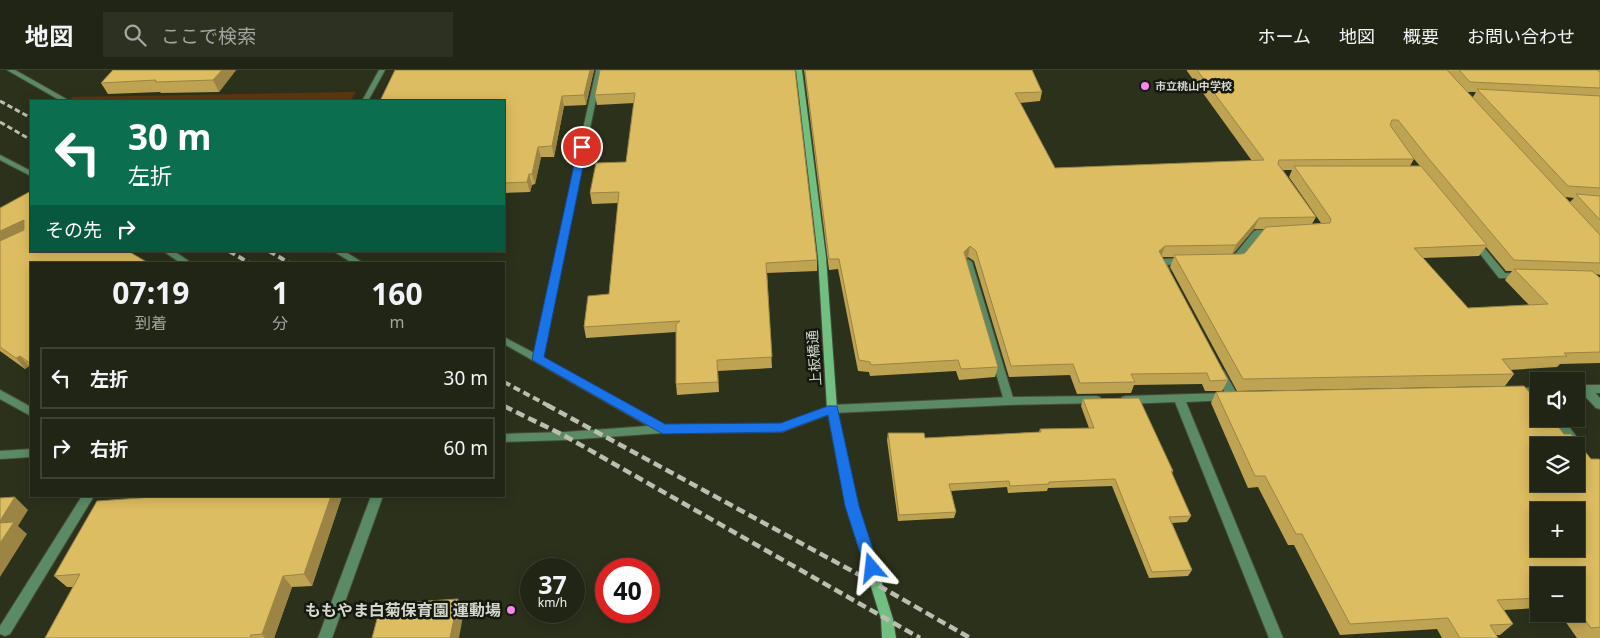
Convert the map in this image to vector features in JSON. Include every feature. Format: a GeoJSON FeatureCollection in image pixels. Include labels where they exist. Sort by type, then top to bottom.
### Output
{"type":"FeatureCollection","features":[{"type":"Feature","properties":{"kind":"street"},"geometry":{"type":"LineString","coordinates":[[10,70],[64,100]]}},
{"type":"Feature","properties":{"kind":"street"},"geometry":{"type":"LineString","coordinates":[[366,100],[382,70]]}},
{"type":"Feature","properties":{"kind":"street"},"geometry":{"type":"LineString","coordinates":[[538,359],[599,70]]}},
{"type":"Feature","properties":{"kind":"street","name":"上板橋通"},"geometry":{"type":"LineString","coordinates":[[799,70],[822,257],[832,409],[852,506],[890,638]]}},
{"type":"Feature","properties":{"kind":"street"},"geometry":{"type":"LineString","coordinates":[[0,157],[30,173]]}},
{"type":"Feature","properties":{"kind":"street"},"geometry":{"type":"LineString","coordinates":[[1466,232],[1502,276],[1532,276]]}},
{"type":"Feature","properties":{"kind":"street"},"geometry":{"type":"LineString","coordinates":[[1226,261],[1235,261],[1257,234],[1284,233]]}},
{"type":"Feature","properties":{"kind":"street"},"geometry":{"type":"LineString","coordinates":[[169,252],[186,262]]}},
{"type":"Feature","properties":{"kind":"street"},"geometry":{"type":"LineString","coordinates":[[340,252],[357,262]]}},
{"type":"Feature","properties":{"kind":"street"},"geometry":{"type":"LineString","coordinates":[[1170,278],[1161,262],[1198,261]]}},
{"type":"Feature","properties":{"kind":"street"},"geometry":{"type":"LineString","coordinates":[[968,262],[1009,401]]}},
{"type":"Feature","properties":{"kind":"street"},"geometry":{"type":"LineString","coordinates":[[505,341],[663,429]]}},
{"type":"Feature","properties":{"kind":"street"},"geometry":{"type":"LineString","coordinates":[[505,438],[663,429],[782,428],[832,409],[1009,401],[1238,397],[1215,363]]}},
{"type":"Feature","properties":{"kind":"street"},"geometry":{"type":"LineString","coordinates":[[1585,389],[1600,389]]}},
{"type":"Feature","properties":{"kind":"street"},"geometry":{"type":"LineString","coordinates":[[1507,392],[1530,392]]}},
{"type":"Feature","properties":{"kind":"street"},"geometry":{"type":"LineString","coordinates":[[1585,392],[1600,405]]}},
{"type":"Feature","properties":{"kind":"street"},"geometry":{"type":"LineString","coordinates":[[0,394],[30,411]]}},
{"type":"Feature","properties":{"kind":"street"},"geometry":{"type":"LineString","coordinates":[[1179,399],[1276,638]]}},
{"type":"Feature","properties":{"kind":"street"},"geometry":{"type":"LineString","coordinates":[[0,454],[30,453]]}},
{"type":"Feature","properties":{"kind":"street"},"geometry":{"type":"LineString","coordinates":[[5,630],[87,497]]}},
{"type":"Feature","properties":{"kind":"street"},"geometry":{"type":"LineString","coordinates":[[325,638],[378,497]]}},
{"type":"Feature","properties":{"kind":"shaded area"},"geometry":{"type":"Polygon","coordinates":[[[356,92],[351,100],[75,100],[69,97],[356,92]]]}},
{"type":"Feature","properties":{"kind":"building"},"geometry":{"type":"Polygon","coordinates":[[[113,70],[222,70],[213,80],[155,82],[156,80],[101,83],[113,70]]]}},
{"type":"Feature","properties":{"kind":"building"},"geometry":{"type":"Polygon","coordinates":[[[395,70],[590,70],[584,95],[562,96],[552,146],[538,147],[532,174],[529,174],[527,182],[505,183],[505,100],[380,100],[395,70]]]}},
{"type":"Feature","properties":{"kind":"building"},"geometry":{"type":"Polygon","coordinates":[[[600,70],[795,70],[817,260],[766,263],[772,357],[717,360],[718,382],[676,384],[676,324],[680,321],[584,327],[588,296],[609,294],[619,192],[590,193],[596,163],[626,162],[635,93],[595,95],[600,70]]]}},
{"type":"Feature","properties":{"kind":"building"},"geometry":{"type":"Polygon","coordinates":[[[805,70],[1032,70],[1042,92],[1015,93],[1055,168],[1264,160],[1197,70],[1447,70],[1600,235],[1600,263],[1514,260],[1398,120],[1392,120],[1390,125],[1414,159],[1279,160],[1278,164],[1316,217],[1259,218],[1236,245],[1165,246],[1159,251],[1228,380],[1210,381],[1207,373],[1131,374],[1135,382],[1080,383],[1073,364],[1011,366],[976,251],[970,246],[964,252],[998,367],[961,369],[958,360],[871,365],[870,362],[859,360],[839,259],[829,259],[805,70]]]}},
{"type":"Feature","properties":{"kind":"building"},"geometry":{"type":"Polygon","coordinates":[[[1459,70],[1597,70],[1600,72],[1600,88],[1470,82],[1459,70]]]}},
{"type":"Feature","properties":{"kind":"building"},"geometry":{"type":"Polygon","coordinates":[[[1477,89],[1600,96],[1600,188],[1568,186],[1477,89]]]}},
{"type":"Feature","properties":{"kind":"building"},"geometry":{"type":"Polygon","coordinates":[[[1294,166],[1421,166],[1487,245],[1414,248],[1468,308],[1548,304],[1514,269],[1592,271],[1600,278],[1600,352],[1564,353],[1567,356],[1502,359],[1514,374],[1243,379],[1174,255],[1241,254],[1245,253],[1266,227],[1330,223],[1331,219],[1294,166]]]}},
{"type":"Feature","properties":{"kind":"building"},"geometry":{"type":"Polygon","coordinates":[[[30,192],[30,252],[130,252],[147,262],[30,262],[30,363],[20,356],[16,358],[0,347],[0,241],[24,230],[24,220],[0,231],[0,208],[30,192]]]}},
{"type":"Feature","properties":{"kind":"building"},"geometry":{"type":"Polygon","coordinates":[[[1576,194],[1600,196],[1600,220],[1576,194]]]}},
{"type":"Feature","properties":{"kind":"building"},"geometry":{"type":"Polygon","coordinates":[[[1524,386],[1530,393],[1530,427],[1558,427],[1564,434],[1571,434],[1573,437],[1530,437],[1530,492],[1585,492],[1585,452],[1591,459],[1600,460],[1600,627],[1591,628],[1585,620],[1585,567],[1530,567],[1530,598],[1497,600],[1513,624],[1490,625],[1498,638],[1460,638],[1448,618],[1350,624],[1302,534],[1296,534],[1265,476],[1255,476],[1216,392],[1524,386]]]}},
{"type":"Feature","properties":{"kind":"building"},"geometry":{"type":"Polygon","coordinates":[[[1139,398],[1173,471],[1171,471],[1191,516],[1169,517],[1192,570],[1152,572],[1115,479],[1010,486],[1009,481],[949,484],[956,512],[899,515],[888,433],[924,433],[925,438],[1041,432],[1040,429],[1094,428],[1083,399],[1139,398]]]}},
{"type":"Feature","properties":{"kind":"building"},"geometry":{"type":"Polygon","coordinates":[[[15,497],[0,521],[0,498],[15,497]]]}},
{"type":"Feature","properties":{"kind":"building"},"geometry":{"type":"Polygon","coordinates":[[[154,497],[331,497],[304,574],[283,576],[262,634],[251,635],[250,638],[45,638],[80,574],[54,576],[97,501],[154,497]]]}},
{"type":"Feature","properties":{"kind":"building"},"geometry":{"type":"Polygon","coordinates":[[[14,522],[0,543],[0,523],[14,522]]]}},
{"type":"Feature","properties":{"kind":"building"},"geometry":{"type":"Polygon","coordinates":[[[458,599],[450,638],[372,638],[381,604],[458,599]]]}},
{"type":"Feature","properties":{"kind":"railway"},"geometry":{"type":"LineString","coordinates":[[0,101],[30,117]]}},
{"type":"Feature","properties":{"kind":"railway"},"geometry":{"type":"LineString","coordinates":[[0,122],[30,139]]}},
{"type":"Feature","properties":{"kind":"railway"},"geometry":{"type":"LineString","coordinates":[[231,252],[248,262]]}},
{"type":"Feature","properties":{"kind":"railway"},"geometry":{"type":"LineString","coordinates":[[271,252],[288,262]]}},
{"type":"Feature","properties":{"kind":"railway"},"geometry":{"type":"LineString","coordinates":[[505,383],[549,406]]}},
{"type":"Feature","properties":{"kind":"railway"},"geometry":{"type":"LineString","coordinates":[[547,405],[876,584],[970,638]]}},
{"type":"Feature","properties":{"kind":"railway"},"geometry":{"type":"LineString","coordinates":[[505,406],[565,436],[920,638]]}},
{"type":"Feature","properties":{"kind":"place","name":"市立桃山中学校"},"geometry":{"type":"Point","coordinates":[1145,86]}},
{"type":"Feature","properties":{"kind":"place","name":"ももやま白菊保育園 運動場"},"geometry":{"type":"Point","coordinates":[511,610]}},
{"type":"Feature","properties":{"kind":"route"},"geometry":{"type":"LineString","coordinates":[[582,147],[538,359],[663,429],[782,428],[832,409],[852,506],[872,568]]}}]}
